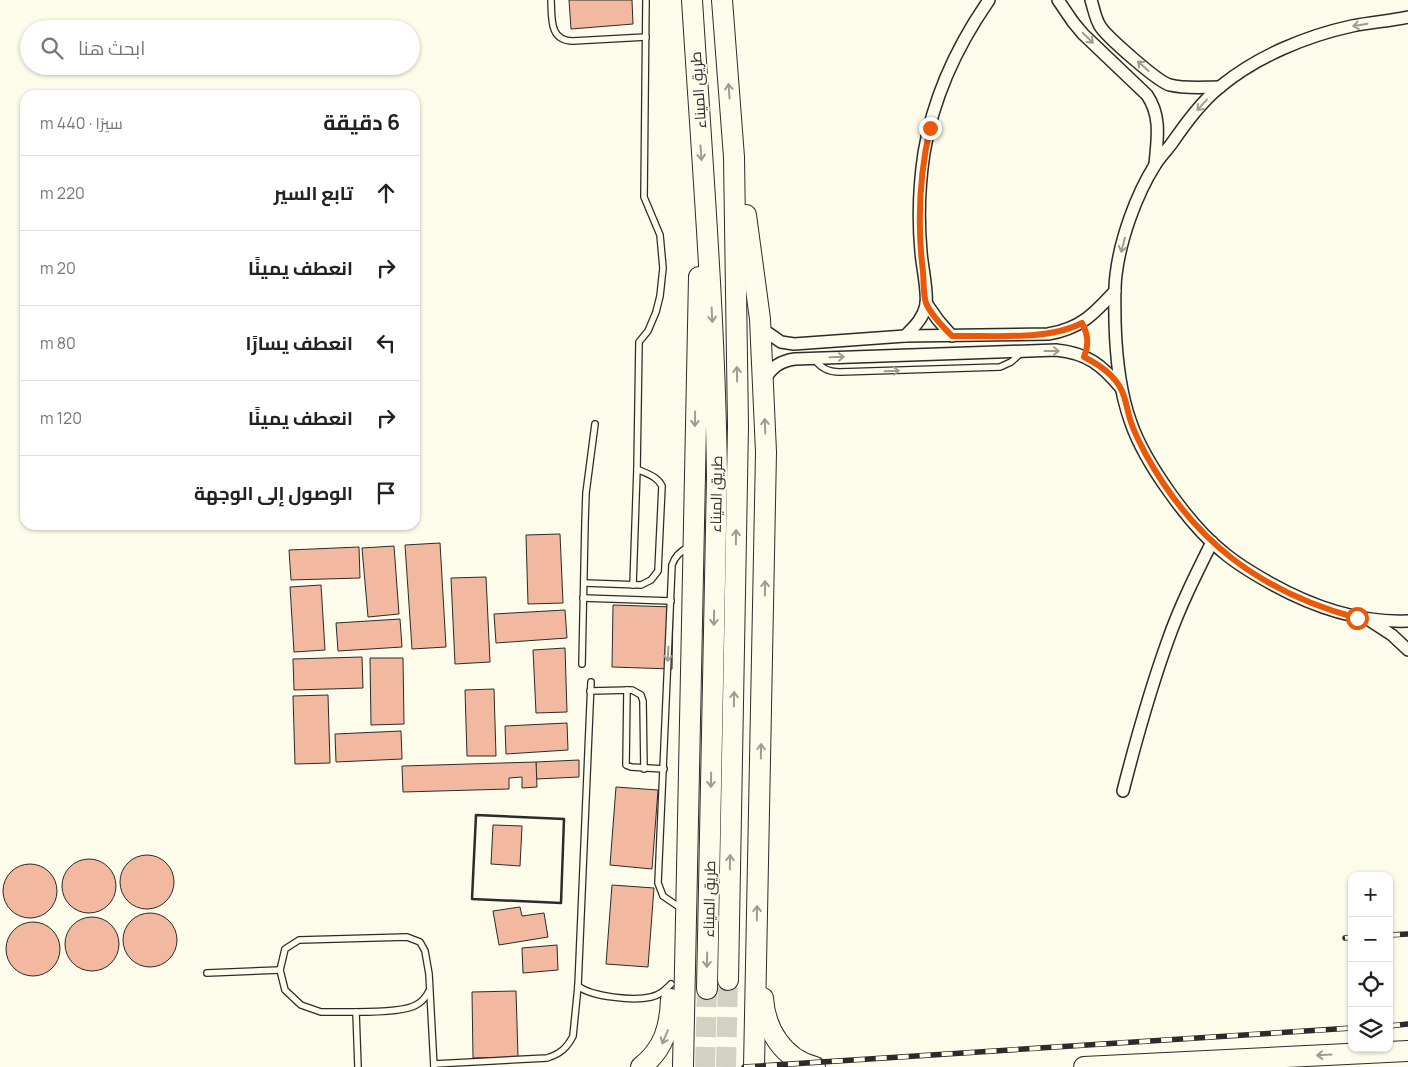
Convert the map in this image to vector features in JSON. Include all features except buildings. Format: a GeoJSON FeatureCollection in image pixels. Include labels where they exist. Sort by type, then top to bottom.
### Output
{"type":"FeatureCollection","features":[{"type":"Feature","properties":{"kind":"highway","name":"طريق الميناء"},"geometry":{"type":"LineString","coordinates":[[692,0],[714,363],[717,477],[706,989]]}},
{"type":"Feature","properties":{"kind":"highway","name":"طريق الميناء"},"geometry":{"type":"LineString","coordinates":[[722,0],[734,157],[738,426],[728,980]]}},
{"type":"Feature","properties":{"kind":"highway"},"geometry":{"type":"LineString","coordinates":[[734,157],[743,196],[760,328],[766,452],[754,1067]]}},
{"type":"Feature","properties":{"kind":"highway"},"geometry":{"type":"LineString","coordinates":[[683,1067],[698,283],[701,265],[707,249]]}},
{"type":"Feature","properties":{"kind":"highway"},"geometry":{"type":"LineString","coordinates":[[756,937],[762,952],[764,1008],[769,1027],[779,1044],[786,1051],[802,1062],[814,1067]]}},
{"type":"Feature","properties":{"kind":"highway"},"geometry":{"type":"LineString","coordinates":[[641,1067],[657,1052],[666,1034],[670,1015],[673,965],[685,940]]}},
{"type":"Feature","properties":{"kind":"highway"},"geometry":{"type":"LineString","coordinates":[[1084,1067],[1408,1051]]}},
{"type":"Feature","properties":{"kind":"street"},"geometry":{"type":"LineString","coordinates":[[905,336],[922,317],[926,303],[919,228],[920,186],[924,153],[936,104],[966,35],[989,0]]}},
{"type":"Feature","properties":{"kind":"street"},"geometry":{"type":"LineString","coordinates":[[1058,0],[1083,34],[1147,96],[1152,104],[1158,122],[1155,166]]}},
{"type":"Feature","properties":{"kind":"street"},"geometry":{"type":"LineString","coordinates":[[1091,0],[1101,28],[1157,79],[1170,85],[1193,88],[1220,87]]}},
{"type":"Feature","properties":{"kind":"street"},"geometry":{"type":"LineString","coordinates":[[1408,17],[1353,26],[1317,35],[1256,63],[1220,87],[1201,105],[1155,166],[1130,218],[1116,273],[1115,290],[1116,359],[1131,424],[1163,483],[1201,532],[1222,552],[1255,575],[1295,597],[1327,610],[1367,619],[1408,620]]}},
{"type":"Feature","properties":{"kind":"street"},"geometry":{"type":"LineString","coordinates":[[760,328],[775,340],[787,344],[905,336],[1048,334],[1066,330],[1082,323],[1096,312],[1115,290]]}},
{"type":"Feature","properties":{"kind":"street"},"geometry":{"type":"LineString","coordinates":[[926,303],[952,336]]}},
{"type":"Feature","properties":{"kind":"street"},"geometry":{"type":"LineString","coordinates":[[763,382],[770,370],[782,362],[795,359],[1056,350],[1075,353],[1102,367],[1122,389]]}},
{"type":"Feature","properties":{"kind":"street"},"geometry":{"type":"LineString","coordinates":[[1124,791],[1136,740],[1168,639],[1212,542]]}},
{"type":"Feature","properties":{"kind":"street"},"geometry":{"type":"LineString","coordinates":[[1367,619],[1392,635],[1408,650]]}},
{"type":"Feature","properties":{"kind":"lane"},"geometry":{"type":"LineString","coordinates":[[550,0],[553,30],[559,38],[564,40],[646,37]]}},
{"type":"Feature","properties":{"kind":"lane"},"geometry":{"type":"LineString","coordinates":[[633,584],[639,342],[648,330],[656,312],[663,268],[660,235],[644,197],[646,0]]}},
{"type":"Feature","properties":{"kind":"lane"},"geometry":{"type":"LineString","coordinates":[[582,664],[586,493],[595,424]]}},
{"type":"Feature","properties":{"kind":"lane"},"geometry":{"type":"LineString","coordinates":[[584,583],[646,583],[652,580],[658,571],[663,490],[658,479],[637,470]]}},
{"type":"Feature","properties":{"kind":"lane"},"geometry":{"type":"LineString","coordinates":[[686,912],[663,896],[658,883],[674,560],[680,551],[693,545]]}},
{"type":"Feature","properties":{"kind":"lane"},"geometry":{"type":"LineString","coordinates":[[583,598],[671,601]]}},
{"type":"Feature","properties":{"kind":"lane"},"geometry":{"type":"LineString","coordinates":[[430,991],[424,999],[414,1006],[384,1011],[321,1012],[301,1005],[285,990],[280,970],[285,949],[299,940],[407,938],[420,942],[425,951],[430,991],[434,1066],[547,1058],[560,1053],[566,1048],[573,1036],[578,986],[590,682]]}},
{"type":"Feature","properties":{"kind":"lane"},"geometry":{"type":"LineString","coordinates":[[627,690],[626,763],[630,767],[664,769]]}},
{"type":"Feature","properties":{"kind":"lane"},"geometry":{"type":"LineString","coordinates":[[590,691],[627,690],[639,692],[643,698],[644,769]]}},
{"type":"Feature","properties":{"kind":"lane"},"geometry":{"type":"LineString","coordinates":[[207,973],[280,970]]}},
{"type":"Feature","properties":{"kind":"lane"},"geometry":{"type":"LineString","coordinates":[[578,986],[595,994],[645,998],[656,995],[671,984]]}},
{"type":"Feature","properties":{"kind":"lane"},"geometry":{"type":"LineString","coordinates":[[356,1012],[358,1067]]}},
{"type":"Feature","properties":{"kind":"path"},"geometry":{"type":"LineString","coordinates":[[1082,323],[1085,329],[1088,348],[1084,357]]}},
{"type":"Feature","properties":{"kind":"tunnel"},"geometry":{"type":"LineString","coordinates":[[726,1067],[728,980]]}},
{"type":"Feature","properties":{"kind":"tunnel"},"geometry":{"type":"LineString","coordinates":[[705,1067],[707,989]]}},
{"type":"Feature","properties":{"kind":"railway"},"geometry":{"type":"LineString","coordinates":[[1393,935],[1408,934]]}},
{"type":"Feature","properties":{"kind":"railway"},"geometry":{"type":"LineString","coordinates":[[1393,1026],[1408,1024]]}},
{"type":"Feature","properties":{"kind":"railway"},"geometry":{"type":"LineString","coordinates":[[744,1067],[1348,1028]]}},
{"type":"Feature","properties":{"kind":"wall"},"geometry":{"type":"LineString","coordinates":[[476,815],[564,819],[561,903],[472,899],[476,815]]}},
{"type":"Feature","properties":{"kind":"route"},"geometry":{"type":"LineString","coordinates":[[930,128],[924,153],[919,202],[920,252],[926,303],[945,328],[952,336],[1048,334],[1057,333],[1082,323],[1085,329],[1088,348],[1084,357],[1102,367],[1122,389],[1131,424],[1145,452],[1163,483],[1201,532],[1222,552],[1255,575],[1295,597],[1327,610],[1357,618]]}}]}
